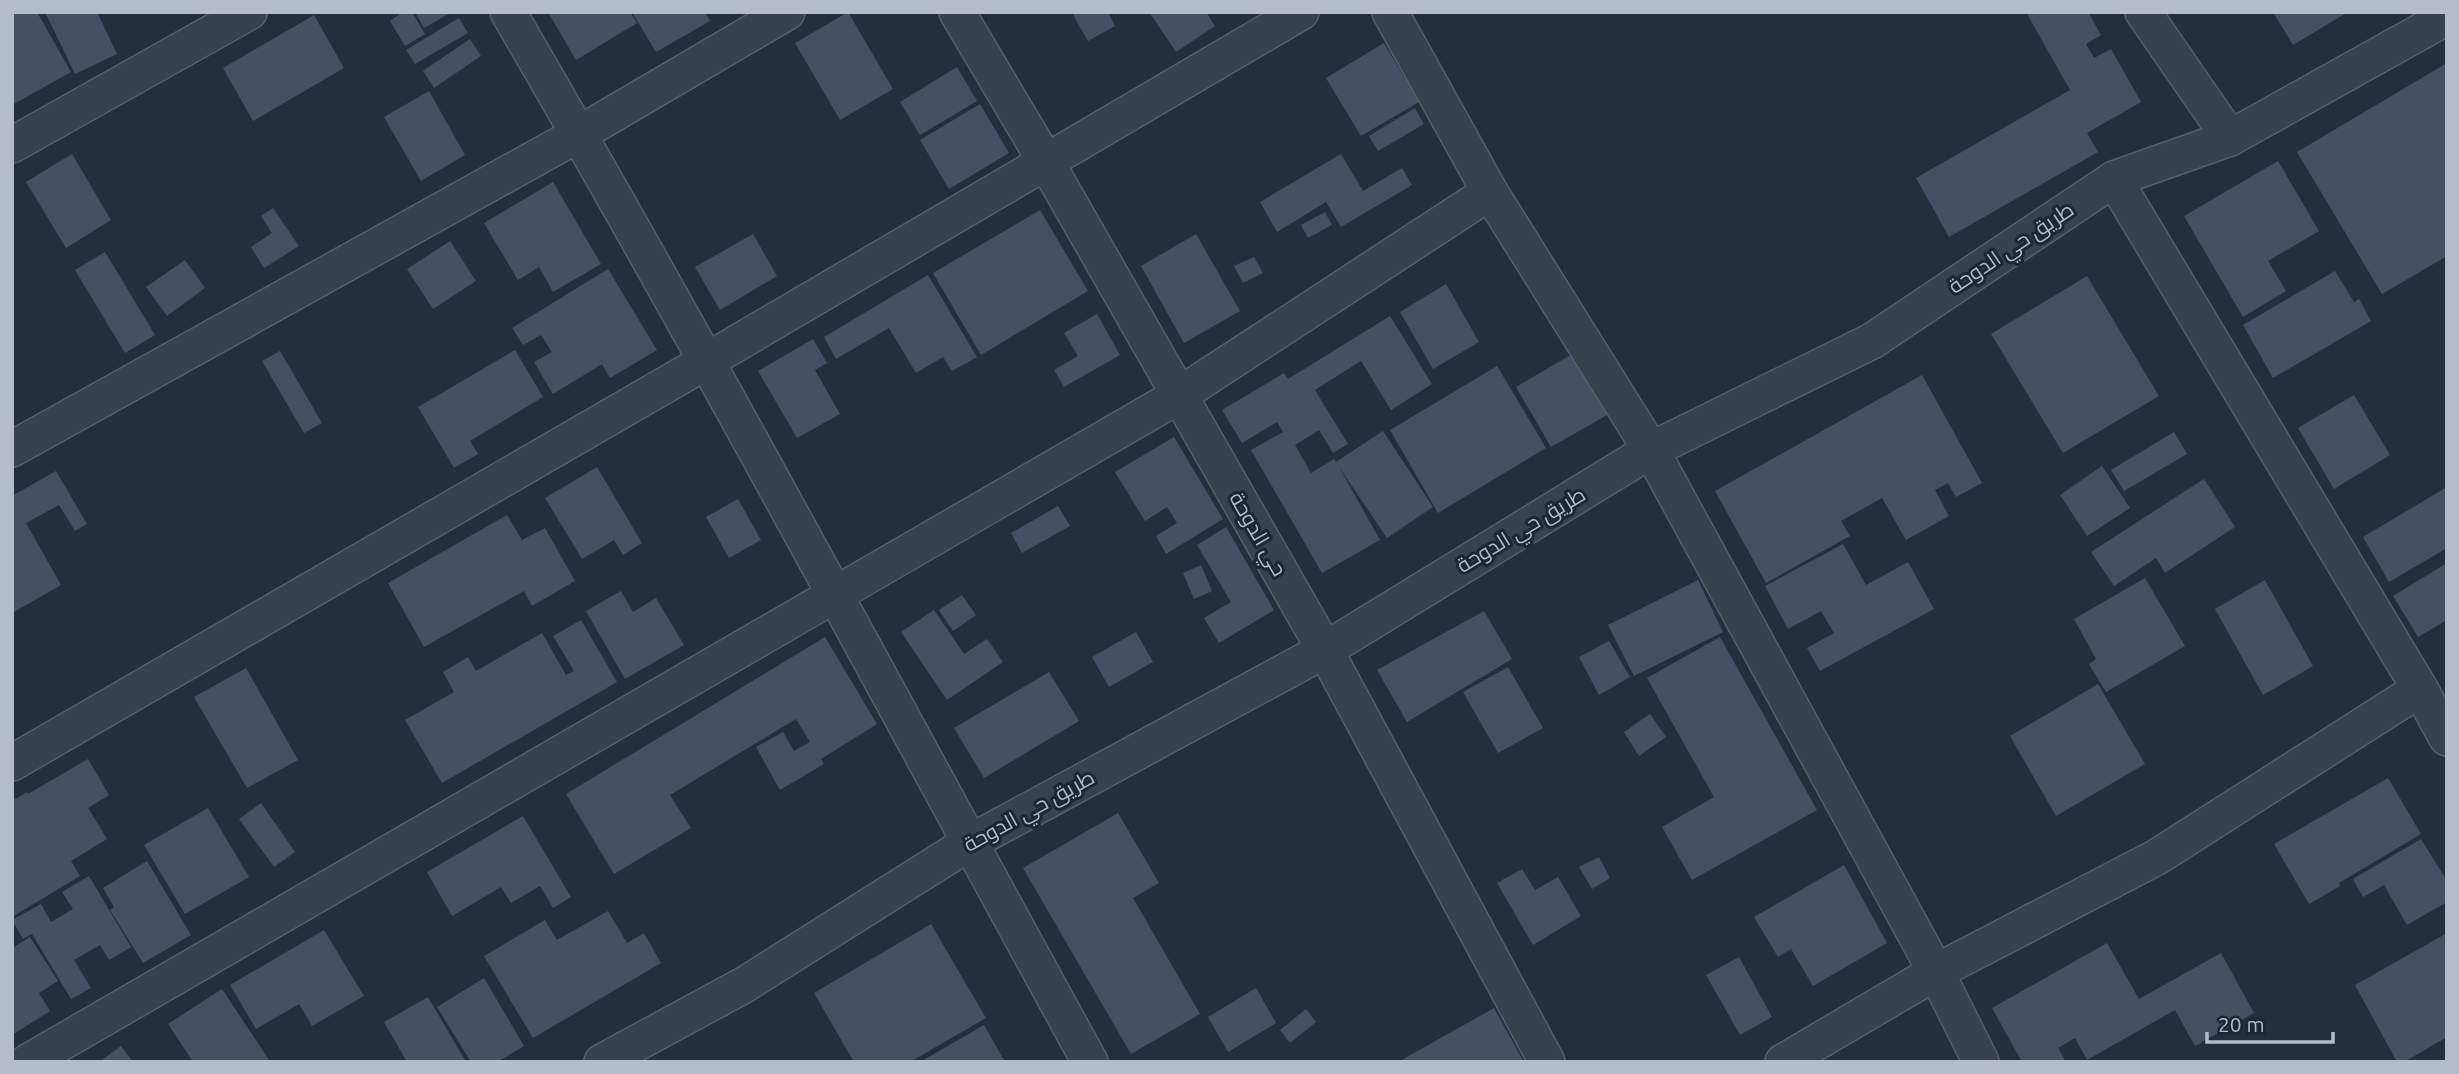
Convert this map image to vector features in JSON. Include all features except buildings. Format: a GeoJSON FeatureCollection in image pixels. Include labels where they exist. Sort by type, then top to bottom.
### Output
{"type":"FeatureCollection","features":[{"type":"Feature","properties":{"kind":"street"},"geometry":{"type":"LineString","coordinates":[[12,145],[249,12]]}},
{"type":"Feature","properties":{"kind":"street"},"geometry":{"type":"LineString","coordinates":[[508,12],[836,595],[1090,1062]]}},
{"type":"Feature","properties":{"kind":"street"},"geometry":{"type":"LineString","coordinates":[[12,449],[579,134],[787,12]]}},
{"type":"Feature","properties":{"kind":"street","name":"حي الدوحة"},"geometry":{"type":"LineString","coordinates":[[957,12],[1046,162],[1325,650],[1547,1062]]}},
{"type":"Feature","properties":{"kind":"street"},"geometry":{"type":"LineString","coordinates":[[12,763],[705,362],[1301,12]]}},
{"type":"Feature","properties":{"kind":"street"},"geometry":{"type":"LineString","coordinates":[[1390,12],[1490,192],[1651,450],[1936,972],[1981,1062]]}},
{"type":"Feature","properties":{"kind":"street"},"geometry":{"type":"LineString","coordinates":[[2143,12],[2230,138]]}},
{"type":"Feature","properties":{"kind":"street","name":"طريق حي الدوحة"},"geometry":{"type":"LineString","coordinates":[[602,1062],[744,985],[970,843],[1325,650],[1651,450],[1872,341],[2114,179],[2230,138],[2447,17]]}},
{"type":"Feature","properties":{"kind":"street"},"geometry":{"type":"LineString","coordinates":[[2114,179],[2447,738]]}},
{"type":"Feature","properties":{"kind":"street"},"geometry":{"type":"LineString","coordinates":[[28,1062],[1178,396],[1490,192]]}},
{"type":"Feature","properties":{"kind":"street"},"geometry":{"type":"LineString","coordinates":[[1783,1062],[1936,972],[2157,857],[2420,689]]}}]}
